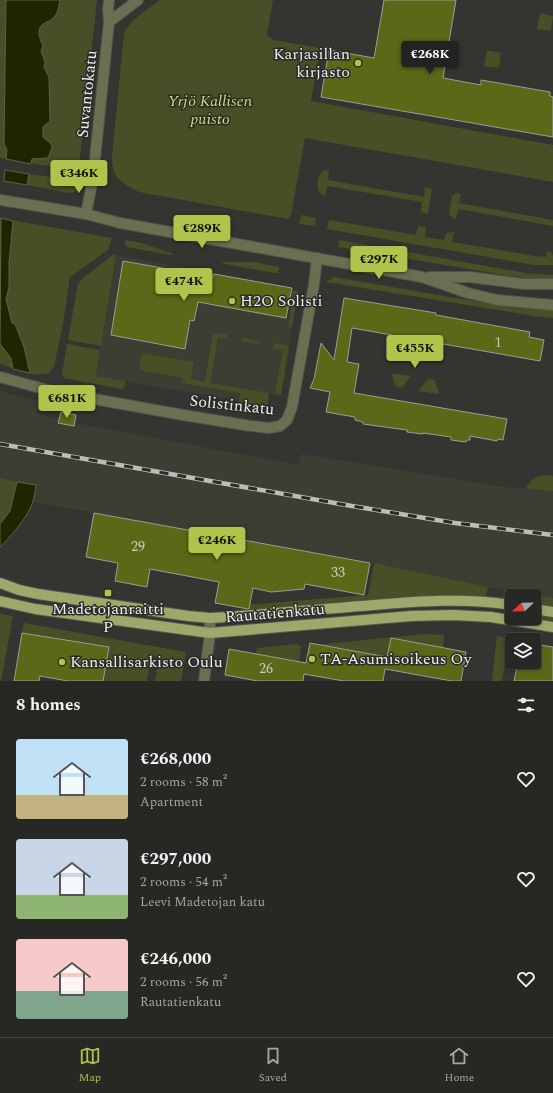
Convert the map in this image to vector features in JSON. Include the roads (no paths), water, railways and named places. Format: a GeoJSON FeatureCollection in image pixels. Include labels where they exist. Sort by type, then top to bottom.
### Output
{"type":"FeatureCollection","features":[{"type":"Feature","properties":{"kind":"main road","name":"Rautatienkatu"},"geometry":{"type":"LineString","coordinates":[[0,583],[19,590],[38,594],[210,618],[414,601],[453,600],[505,604]]}},
{"type":"Feature","properties":{"kind":"main road","name":"Rautatienkatu"},"geometry":{"type":"LineString","coordinates":[[0,601],[35,609],[210,633],[411,616],[453,615],[491,617],[553,627]]}},
{"type":"Feature","properties":{"kind":"main road"},"geometry":{"type":"LineString","coordinates":[[541,610],[553,612]]}},
{"type":"Feature","properties":{"kind":"street","name":"Suvantokatu"},"geometry":{"type":"LineString","coordinates":[[86,214],[93,178],[109,22],[109,0]]}},
{"type":"Feature","properties":{"kind":"street"},"geometry":{"type":"LineString","coordinates":[[109,22],[138,0]]}},
{"type":"Feature","properties":{"kind":"street"},"geometry":{"type":"LineString","coordinates":[[0,200],[86,214],[120,223],[422,277],[468,293],[497,300],[553,304]]}},
{"type":"Feature","properties":{"kind":"street","name":"Solistinkatu"},"geometry":{"type":"LineString","coordinates":[[0,377],[55,392],[250,426],[269,428],[280,426],[287,420],[292,407],[314,284],[317,258]]}},
{"type":"Feature","properties":{"kind":"street"},"geometry":{"type":"LineString","coordinates":[[422,277],[470,277],[524,284],[553,284]]}},
{"type":"Feature","properties":{"kind":"street"},"geometry":{"type":"LineString","coordinates":[[204,681],[210,633],[210,618]]}},
{"type":"Feature","properties":{"kind":"railway"},"geometry":{"type":"LineString","coordinates":[[0,444],[455,523],[553,535]]}},
{"type":"Feature","properties":{"kind":"place","name":"Karjasillan kirjasto"},"geometry":{"type":"Point","coordinates":[358,63]}},
{"type":"Feature","properties":{"kind":"place","name":"H2O Solisti"},"geometry":{"type":"Point","coordinates":[232,301]}},
{"type":"Feature","properties":{"kind":"place","name":"Madetojanraitti P"},"geometry":{"type":"Point","coordinates":[108,593]}},
{"type":"Feature","properties":{"kind":"place","name":"TA-Asumisoikeus Oy"},"geometry":{"type":"Point","coordinates":[312,659]}},
{"type":"Feature","properties":{"kind":"place","name":"Kansallisarkisto Oulu"},"geometry":{"type":"Point","coordinates":[62,662]}},
{"type":"Feature","properties":{"kind":"park label","name":"Yrjö Kallisen puisto"},"geometry":{"type":"Point","coordinates":[210,110]}}]}
